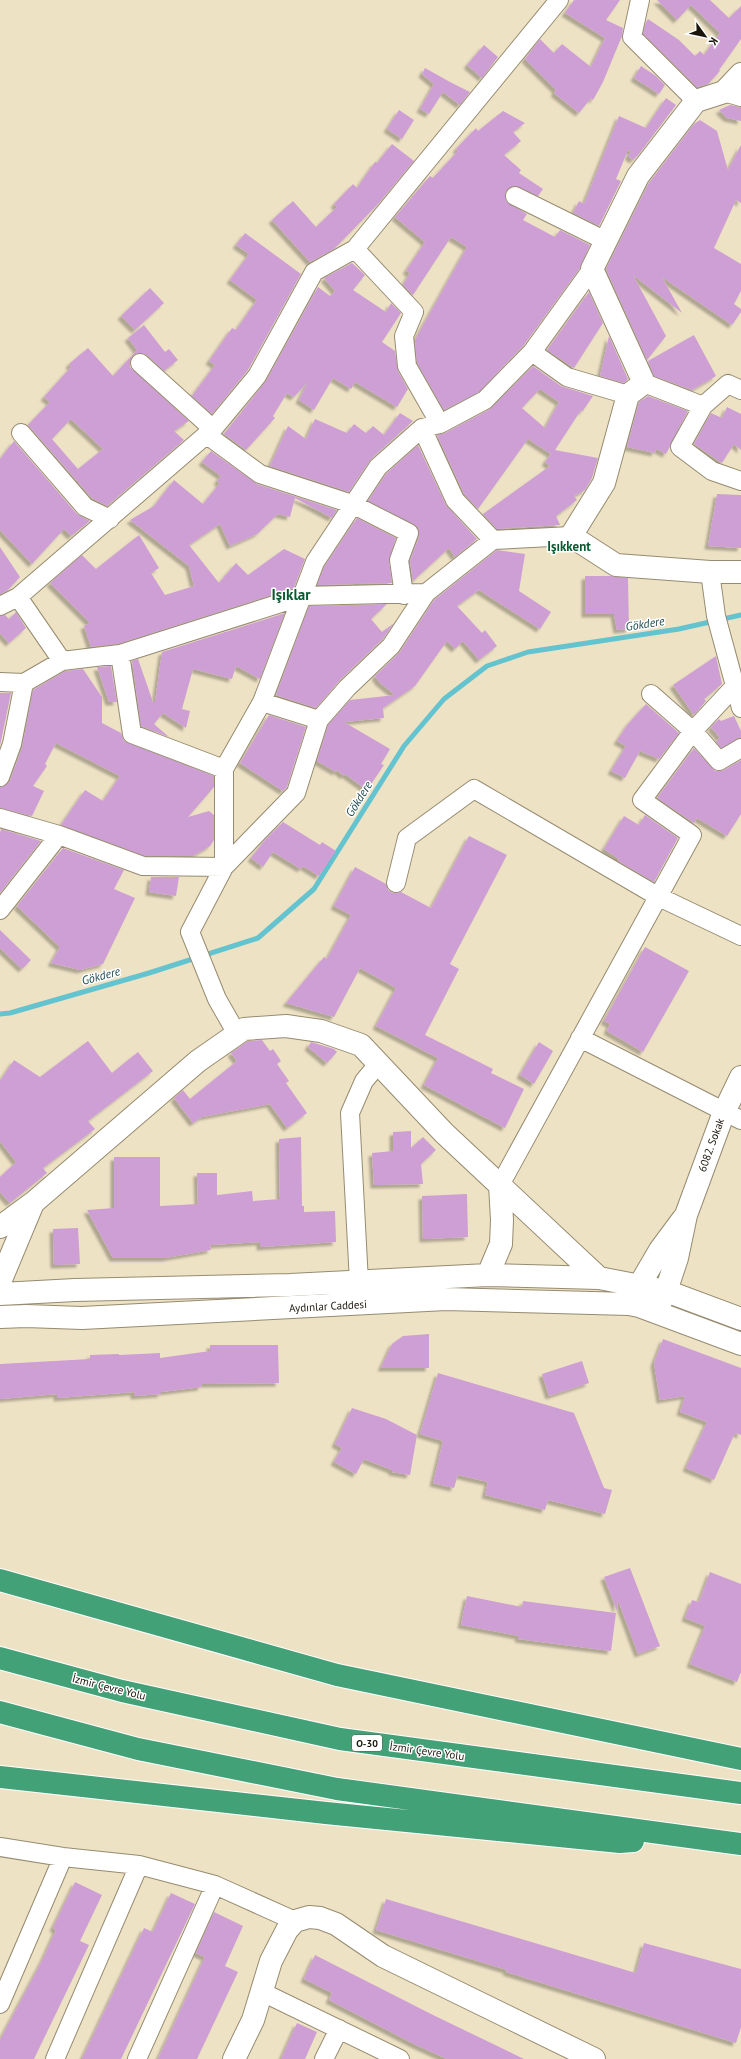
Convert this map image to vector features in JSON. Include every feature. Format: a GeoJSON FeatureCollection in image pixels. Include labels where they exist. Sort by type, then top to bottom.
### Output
{"type":"FeatureCollection","features":[{"type":"Feature","properties":{"kind":"highway"},"geometry":{"type":"LineString","coordinates":[[0,1580],[337,1675],[741,1759]]}},
{"type":"Feature","properties":{"kind":"highway","name":"İzmir Çevre Yolu"},"geometry":{"type":"LineString","coordinates":[[0,1658],[122,1691],[340,1739],[741,1793]]}},
{"type":"Feature","properties":{"kind":"highway"},"geometry":{"type":"LineString","coordinates":[[0,1712],[138,1749],[337,1789],[741,1844]]}},
{"type":"Feature","properties":{"kind":"highway"},"geometry":{"type":"LineString","coordinates":[[0,1777],[326,1813],[620,1842],[702,1838]]}},
{"type":"Feature","properties":{"kind":"street"},"geometry":{"type":"LineString","coordinates":[[62,660],[5,602],[110,519],[210,432],[257,376],[314,272],[355,249],[559,0]]}},
{"type":"Feature","properties":{"kind":"street"},"geometry":{"type":"LineString","coordinates":[[640,0],[632,37],[696,101]]}},
{"type":"Feature","properties":{"kind":"street"},"geometry":{"type":"LineString","coordinates":[[224,867],[224,768],[262,702],[316,562],[352,504],[378,467],[422,428],[440,424],[485,400],[532,352],[592,269],[638,176],[696,101],[733,94],[741,74]]}},
{"type":"Feature","properties":{"kind":"street"},"geometry":{"type":"LineString","coordinates":[[515,196],[606,241]]}},
{"type":"Feature","properties":{"kind":"street"},"geometry":{"type":"LineString","coordinates":[[355,249],[414,312],[404,336],[407,366],[440,424]]}},
{"type":"Feature","properties":{"kind":"street"},"geometry":{"type":"LineString","coordinates":[[571,536],[604,483],[636,389],[592,269]]}},
{"type":"Feature","properties":{"kind":"street"},"geometry":{"type":"LineString","coordinates":[[532,352],[567,377],[636,389],[703,406]]}},
{"type":"Feature","properties":{"kind":"street"},"geometry":{"type":"LineString","coordinates":[[140,363],[210,432],[260,474],[352,504],[410,533],[399,560],[404,595]]}},
{"type":"Feature","properties":{"kind":"street"},"geometry":{"type":"LineString","coordinates":[[737,382],[703,406],[680,447],[712,471],[741,481]]}},
{"type":"Feature","properties":{"kind":"street"},"geometry":{"type":"LineString","coordinates":[[422,428],[455,500],[493,540]]}},
{"type":"Feature","properties":{"kind":"street"},"geometry":{"type":"LineString","coordinates":[[21,433],[85,507],[110,519]]}},
{"type":"Feature","properties":{"kind":"street"},"geometry":{"type":"LineString","coordinates":[[237,1034],[217,999],[190,932],[224,867],[296,793],[319,720],[347,688],[391,646],[426,593],[493,540],[571,536],[616,565],[710,572],[741,572]]}},
{"type":"Feature","properties":{"kind":"street"},"geometry":{"type":"LineString","coordinates":[[710,572],[716,616],[728,657],[739,685],[741,708]]}},
{"type":"Feature","properties":{"kind":"street"},"geometry":{"type":"LineString","coordinates":[[0,682],[24,683],[62,660],[120,654],[303,596],[404,595],[426,593]]}},
{"type":"Feature","properties":{"kind":"street"},"geometry":{"type":"LineString","coordinates":[[120,654],[132,734],[224,768]]}},
{"type":"Feature","properties":{"kind":"street"},"geometry":{"type":"LineString","coordinates":[[0,777],[12,744],[24,683]]}},
{"type":"Feature","properties":{"kind":"street"},"geometry":{"type":"LineString","coordinates":[[488,1275],[501,1244],[502,1220],[500,1185],[692,835],[642,800],[693,731],[739,685]]}},
{"type":"Feature","properties":{"kind":"street"},"geometry":{"type":"LineString","coordinates":[[651,694],[693,731],[718,760],[741,748]]}},
{"type":"Feature","properties":{"kind":"street"},"geometry":{"type":"LineString","coordinates":[[262,702],[319,720]]}},
{"type":"Feature","properties":{"kind":"street"},"geometry":{"type":"LineString","coordinates":[[396,883],[407,838],[474,789],[659,897],[741,936]]}},
{"type":"Feature","properties":{"kind":"street"},"geometry":{"type":"LineString","coordinates":[[0,818],[59,834],[143,866],[224,867]]}},
{"type":"Feature","properties":{"kind":"street"},"geometry":{"type":"LineString","coordinates":[[0,910],[59,834]]}},
{"type":"Feature","properties":{"kind":"street"},"geometry":{"type":"LineString","coordinates":[[0,1227],[33,1203],[198,1061],[244,1029],[286,1026],[321,1031],[361,1045],[444,1133],[599,1278]]}},
{"type":"Feature","properties":{"kind":"street"},"geometry":{"type":"LineString","coordinates":[[580,1038],[732,1116]]}},
{"type":"Feature","properties":{"kind":"street"},"geometry":{"type":"LineString","coordinates":[[359,1282],[350,1113],[364,1081],[379,1063]]}},
{"type":"Feature","properties":{"kind":"street","name":"6082. Sokak"},"geometry":{"type":"LineString","coordinates":[[686,1215],[732,1116],[741,1077]]}},
{"type":"Feature","properties":{"kind":"street"},"geometry":{"type":"LineString","coordinates":[[0,1282],[33,1203]]}},
{"type":"Feature","properties":{"kind":"street"},"geometry":{"type":"LineString","coordinates":[[655,1312],[666,1291],[677,1258],[686,1215]]}},
{"type":"Feature","properties":{"kind":"street"},"geometry":{"type":"LineString","coordinates":[[634,1295],[660,1250],[686,1215]]}},
{"type":"Feature","properties":{"kind":"street","name":"Aydınlar Caddesi"},"geometry":{"type":"LineString","coordinates":[[0,1294],[359,1282],[488,1275],[599,1278],[634,1295],[655,1312],[741,1344]]}},
{"type":"Feature","properties":{"kind":"street"},"geometry":{"type":"LineString","coordinates":[[634,1295],[666,1291],[741,1319]]}},
{"type":"Feature","properties":{"kind":"street","name":"Aydınlar Caddesi"},"geometry":{"type":"LineString","coordinates":[[0,1317],[26,1316],[82,1318],[446,1299],[634,1295]]}},
{"type":"Feature","properties":{"kind":"street"},"geometry":{"type":"LineString","coordinates":[[0,1847],[63,1857],[139,1865],[215,1885],[295,1921]]}},
{"type":"Feature","properties":{"kind":"street"},"geometry":{"type":"LineString","coordinates":[[0,2004],[63,1857]]}},
{"type":"Feature","properties":{"kind":"street"},"geometry":{"type":"LineString","coordinates":[[55,2059],[139,1865]]}},
{"type":"Feature","properties":{"kind":"street"},"geometry":{"type":"LineString","coordinates":[[137,2059],[215,1885]]}},
{"type":"Feature","properties":{"kind":"street"},"geometry":{"type":"LineString","coordinates":[[234,2059],[253,2020],[271,1961],[287,1930],[295,1921],[309,1917],[320,1918],[336,1924],[383,1956],[595,2059]]}},
{"type":"Feature","properties":{"kind":"street"},"geometry":{"type":"LineString","coordinates":[[262,1992],[400,2059]]}},
{"type":"Feature","properties":{"kind":"street"},"geometry":{"type":"LineString","coordinates":[[324,2059],[339,2029]]}},
{"type":"Feature","properties":{"kind":"building"},"geometry":{"type":"Polygon","coordinates":[[[574,0],[620,0],[606,20],[623,28],[622,36],[603,82],[593,100],[591,98],[579,113],[554,93],[556,90],[525,59],[540,39],[554,53],[562,44],[591,67],[605,38],[565,13],[574,0]]]}},
{"type":"Feature","properties":{"kind":"building"},"geometry":{"type":"Polygon","coordinates":[[[657,0],[710,0],[729,18],[741,6],[741,39],[719,70],[720,71],[708,84],[697,87],[643,34],[648,19],[679,40],[695,56],[700,51],[704,55],[720,33],[691,5],[677,20],[657,0]]]}},
{"type":"Feature","properties":{"kind":"building"},"geometry":{"type":"Polygon","coordinates":[[[484,45],[498,57],[482,78],[467,65],[484,45]]]}},
{"type":"Feature","properties":{"kind":"building"},"geometry":{"type":"Polygon","coordinates":[[[641,66],[656,76],[665,85],[659,94],[634,78],[641,66]]]}},
{"type":"Feature","properties":{"kind":"building"},"geometry":{"type":"Polygon","coordinates":[[[425,68],[470,92],[460,105],[443,92],[429,114],[420,109],[434,84],[422,74],[425,68]]]}},
{"type":"Feature","properties":{"kind":"building"},"geometry":{"type":"Polygon","coordinates":[[[666,98],[676,105],[633,160],[628,156],[631,151],[628,150],[616,179],[621,181],[599,226],[573,213],[579,201],[584,204],[619,116],[646,128],[666,98]]]}},
{"type":"Feature","properties":{"kind":"building"},"geometry":{"type":"Polygon","coordinates":[[[730,105],[741,107],[741,121],[727,118],[719,110],[730,105]]]}},
{"type":"Feature","properties":{"kind":"building"},"geometry":{"type":"Polygon","coordinates":[[[399,110],[414,120],[402,139],[387,129],[399,110]]]}},
{"type":"Feature","properties":{"kind":"building"},"geometry":{"type":"Polygon","coordinates":[[[503,111],[525,123],[513,132],[521,141],[504,155],[521,170],[519,173],[543,189],[538,196],[514,186],[505,192],[506,201],[527,214],[523,220],[555,237],[560,230],[590,245],[580,268],[524,345],[479,392],[444,410],[417,363],[415,340],[467,247],[451,237],[413,295],[403,285],[410,273],[406,271],[425,242],[395,217],[430,176],[433,178],[458,151],[456,149],[476,128],[478,131],[503,111]]]}},
{"type":"Feature","properties":{"kind":"building"},"geometry":{"type":"Polygon","coordinates":[[[700,120],[717,131],[728,170],[741,145],[741,203],[736,200],[714,248],[741,264],[741,291],[734,304],[741,309],[741,312],[732,325],[662,277],[682,313],[633,275],[666,336],[647,360],[606,269],[649,183],[694,124],[700,120]]]}},
{"type":"Feature","properties":{"kind":"building"},"geometry":{"type":"Polygon","coordinates":[[[392,144],[414,161],[379,203],[334,249],[310,262],[272,220],[293,201],[316,227],[337,207],[334,204],[353,184],[357,188],[375,162],[377,163],[392,144]]]}},
{"type":"Feature","properties":{"kind":"building"},"geometry":{"type":"Polygon","coordinates":[[[245,233],[301,274],[248,370],[212,414],[192,396],[215,365],[209,361],[232,328],[236,330],[257,300],[230,280],[249,254],[236,245],[245,233]]]}},
{"type":"Feature","properties":{"kind":"building"},"geometry":{"type":"Polygon","coordinates":[[[352,263],[365,275],[353,290],[386,312],[391,303],[401,313],[382,342],[395,351],[398,371],[408,389],[397,407],[355,382],[351,389],[333,378],[314,410],[299,400],[308,382],[294,397],[287,393],[273,416],[275,418],[246,450],[224,434],[266,381],[318,287],[330,296],[335,291],[324,278],[352,263]]]}},
{"type":"Feature","properties":{"kind":"building"},"geometry":{"type":"Polygon","coordinates":[[[150,288],[164,303],[135,330],[121,316],[150,288]]]}},
{"type":"Feature","properties":{"kind":"building"},"geometry":{"type":"Polygon","coordinates":[[[589,292],[603,323],[574,368],[547,350],[589,292]]]}},
{"type":"Feature","properties":{"kind":"building"},"geometry":{"type":"Polygon","coordinates":[[[144,325],[165,352],[169,349],[178,360],[164,371],[147,355],[137,353],[132,356],[130,367],[189,421],[174,431],[184,440],[107,506],[92,498],[28,425],[50,402],[44,397],[71,367],[69,364],[88,348],[113,376],[137,350],[128,338],[144,325]],[[71,419],[52,439],[78,469],[103,449],[71,419]]]}},
{"type":"Feature","properties":{"kind":"building"},"geometry":{"type":"Polygon","coordinates":[[[694,335],[716,376],[692,390],[654,376],[648,361],[694,335]]]}},
{"type":"Feature","properties":{"kind":"building"},"geometry":{"type":"Polygon","coordinates":[[[609,336],[628,379],[624,383],[600,376],[609,336]]]}},
{"type":"Feature","properties":{"kind":"building"},"geometry":{"type":"Polygon","coordinates":[[[533,366],[561,386],[593,396],[582,412],[581,410],[555,450],[598,458],[592,478],[585,490],[574,496],[577,500],[556,516],[560,525],[497,529],[483,514],[550,466],[545,462],[551,454],[528,439],[478,509],[464,494],[437,435],[445,433],[490,409],[533,366]],[[540,389],[522,408],[545,428],[559,402],[540,389]]]}},
{"type":"Feature","properties":{"kind":"building"},"geometry":{"type":"Polygon","coordinates":[[[648,396],[688,411],[666,454],[656,449],[655,453],[627,447],[639,402],[648,396]]]}},
{"type":"Feature","properties":{"kind":"building"},"geometry":{"type":"Polygon","coordinates":[[[727,407],[741,414],[741,450],[734,444],[722,463],[694,444],[711,413],[722,418],[727,407]]]}},
{"type":"Feature","properties":{"kind":"building"},"geometry":{"type":"Polygon","coordinates":[[[400,413],[413,421],[371,459],[349,492],[270,466],[288,426],[306,439],[315,419],[347,433],[354,424],[366,433],[373,426],[384,435],[400,413]]]}},
{"type":"Feature","properties":{"kind":"building"},"geometry":{"type":"Polygon","coordinates":[[[14,441],[77,514],[90,521],[71,536],[64,529],[32,564],[0,530],[0,459],[14,441]]]}},
{"type":"Feature","properties":{"kind":"building"},"geometry":{"type":"Polygon","coordinates":[[[418,445],[446,505],[477,539],[455,557],[449,548],[413,581],[410,561],[419,537],[418,527],[368,501],[386,474],[418,445]]]}},
{"type":"Feature","properties":{"kind":"building"},"geometry":{"type":"Polygon","coordinates":[[[211,451],[257,484],[337,510],[332,518],[295,498],[290,517],[278,514],[257,534],[230,546],[220,524],[189,545],[219,583],[236,563],[248,575],[284,549],[305,559],[294,588],[118,644],[91,647],[84,626],[90,623],[50,583],[82,555],[96,569],[139,535],[159,568],[151,573],[165,595],[194,586],[189,566],[130,520],[154,506],[174,480],[203,504],[220,483],[217,481],[221,476],[202,462],[211,451]]]}},
{"type":"Feature","properties":{"kind":"building"},"geometry":{"type":"Polygon","coordinates":[[[717,494],[741,495],[741,548],[708,546],[717,494]]]}},
{"type":"Feature","properties":{"kind":"building"},"geometry":{"type":"Polygon","coordinates":[[[357,518],[396,538],[389,561],[392,583],[317,585],[324,567],[357,518]]]}},
{"type":"Feature","properties":{"kind":"building"},"geometry":{"type":"Polygon","coordinates":[[[0,547],[20,577],[7,591],[0,594],[0,547]]]}},
{"type":"Feature","properties":{"kind":"building"},"geometry":{"type":"Polygon","coordinates":[[[497,550],[525,554],[519,591],[551,612],[540,629],[479,590],[457,606],[482,633],[485,630],[497,646],[479,660],[463,641],[455,649],[447,641],[415,686],[383,708],[384,718],[344,722],[390,749],[381,764],[384,765],[367,790],[345,774],[344,776],[337,770],[336,772],[317,761],[328,725],[350,700],[395,695],[379,682],[375,676],[400,652],[434,600],[497,550]]]}},
{"type":"Feature","properties":{"kind":"building"},"geometry":{"type":"Polygon","coordinates":[[[585,576],[611,576],[628,578],[629,629],[617,630],[614,614],[585,614],[585,576]]]}},
{"type":"Feature","properties":{"kind":"building"},"geometry":{"type":"Polygon","coordinates":[[[387,604],[371,619],[382,632],[394,623],[383,639],[340,680],[316,708],[276,695],[309,606],[387,604]]]}},
{"type":"Feature","properties":{"kind":"building"},"geometry":{"type":"Polygon","coordinates":[[[16,612],[26,628],[9,643],[0,633],[0,616],[5,615],[9,619],[16,612]]]}},
{"type":"Feature","properties":{"kind":"building"},"geometry":{"type":"Polygon","coordinates":[[[285,613],[260,679],[236,666],[232,679],[193,669],[182,709],[190,711],[186,728],[163,713],[154,724],[169,737],[141,726],[132,661],[138,659],[153,702],[155,702],[162,652],[285,613]]]}},
{"type":"Feature","properties":{"kind":"building"},"geometry":{"type":"Polygon","coordinates":[[[716,656],[722,684],[704,699],[706,701],[694,715],[673,685],[716,656]]]}},
{"type":"Feature","properties":{"kind":"building"},"geometry":{"type":"Polygon","coordinates":[[[111,666],[117,702],[109,702],[97,667],[111,666]]]}},
{"type":"Feature","properties":{"kind":"building"},"geometry":{"type":"Polygon","coordinates":[[[83,669],[102,697],[102,723],[121,733],[124,741],[214,776],[214,787],[188,817],[209,811],[214,815],[214,840],[210,846],[193,856],[145,856],[61,825],[85,790],[103,801],[120,776],[56,743],[45,764],[47,766],[33,786],[44,791],[32,816],[0,808],[0,787],[6,785],[10,781],[22,748],[33,690],[65,671],[83,669]]]}},
{"type":"Feature","properties":{"kind":"building"},"geometry":{"type":"Polygon","coordinates":[[[0,693],[11,693],[0,746],[0,693]]]}},
{"type":"Feature","properties":{"kind":"building"},"geometry":{"type":"Polygon","coordinates":[[[646,704],[679,733],[659,759],[640,751],[625,778],[611,771],[626,746],[617,741],[628,724],[646,704]]]}},
{"type":"Feature","properties":{"kind":"building"},"geometry":{"type":"Polygon","coordinates":[[[269,715],[306,727],[287,787],[283,791],[240,763],[269,715]]]}},
{"type":"Feature","properties":{"kind":"building"},"geometry":{"type":"Polygon","coordinates":[[[734,716],[741,731],[741,738],[721,748],[716,741],[720,738],[711,727],[719,719],[721,721],[734,716]]]}},
{"type":"Feature","properties":{"kind":"building"},"geometry":{"type":"Polygon","coordinates":[[[694,748],[715,771],[724,770],[741,760],[741,814],[727,836],[697,818],[694,823],[657,798],[694,748]]]}},
{"type":"Feature","properties":{"kind":"building"},"geometry":{"type":"Polygon","coordinates":[[[645,815],[678,838],[654,882],[618,861],[619,859],[604,849],[624,816],[639,825],[645,815]]]}},
{"type":"Feature","properties":{"kind":"building"},"geometry":{"type":"Polygon","coordinates":[[[283,822],[320,845],[322,842],[336,851],[319,876],[303,866],[301,869],[273,852],[263,867],[251,858],[265,840],[283,822]]]}},
{"type":"Feature","properties":{"kind":"building"},"geometry":{"type":"Polygon","coordinates":[[[1,829],[41,841],[0,893],[0,833],[1,829]]]}},
{"type":"Feature","properties":{"kind":"building"},"geometry":{"type":"Polygon","coordinates":[[[469,836],[507,855],[450,964],[459,969],[425,1035],[493,1069],[491,1073],[524,1089],[505,1128],[424,1085],[438,1058],[376,1026],[396,988],[360,968],[334,1017],[286,1003],[324,957],[327,959],[351,915],[334,906],[355,867],[386,884],[388,890],[393,893],[401,892],[431,908],[469,836]]]}},
{"type":"Feature","properties":{"kind":"building"},"geometry":{"type":"Polygon","coordinates":[[[63,848],[124,870],[114,889],[135,898],[103,964],[80,970],[51,963],[60,947],[17,906],[63,848]]]}},
{"type":"Feature","properties":{"kind":"building"},"geometry":{"type":"Polygon","coordinates":[[[151,877],[179,877],[176,896],[149,892],[151,877]]]}},
{"type":"Feature","properties":{"kind":"building"},"geometry":{"type":"Polygon","coordinates":[[[0,930],[31,960],[22,969],[0,948],[0,930]]]}},
{"type":"Feature","properties":{"kind":"building"},"geometry":{"type":"Polygon","coordinates":[[[645,947],[689,971],[643,1052],[607,1031],[610,1024],[604,1021],[645,947]]]}},
{"type":"Feature","properties":{"kind":"building"},"geometry":{"type":"Polygon","coordinates":[[[262,1040],[270,1051],[273,1049],[281,1061],[277,1064],[289,1081],[286,1083],[307,1113],[287,1128],[270,1104],[202,1117],[193,1123],[174,1098],[183,1090],[190,1099],[237,1061],[231,1053],[248,1041],[262,1040]]]}},
{"type":"Feature","properties":{"kind":"building"},"geometry":{"type":"Polygon","coordinates":[[[88,1041],[112,1073],[138,1052],[153,1071],[88,1121],[95,1129],[43,1168],[47,1173],[10,1203],[0,1192],[0,1177],[16,1162],[0,1141],[0,1081],[14,1060],[40,1077],[88,1041]]]}},
{"type":"Feature","properties":{"kind":"building"},"geometry":{"type":"Polygon","coordinates":[[[311,1042],[334,1049],[337,1052],[327,1063],[308,1047],[311,1042]]]}},
{"type":"Feature","properties":{"kind":"building"},"geometry":{"type":"Polygon","coordinates":[[[539,1042],[553,1051],[534,1084],[520,1075],[539,1042]]]}},
{"type":"Feature","properties":{"kind":"building"},"geometry":{"type":"Polygon","coordinates":[[[411,1131],[411,1148],[423,1137],[436,1150],[421,1164],[423,1184],[374,1185],[372,1153],[393,1151],[393,1132],[411,1131]]]}},
{"type":"Feature","properties":{"kind":"building"},"geometry":{"type":"Polygon","coordinates":[[[301,1137],[302,1206],[304,1206],[304,1212],[335,1211],[336,1242],[260,1247],[260,1242],[210,1245],[211,1250],[165,1258],[113,1258],[87,1210],[114,1208],[114,1157],[160,1157],[160,1206],[198,1204],[197,1173],[217,1173],[217,1195],[252,1191],[253,1201],[280,1199],[279,1139],[301,1137]]]}},
{"type":"Feature","properties":{"kind":"building"},"geometry":{"type":"Polygon","coordinates":[[[467,1194],[468,1237],[423,1239],[422,1196],[467,1194]]]}},
{"type":"Feature","properties":{"kind":"building"},"geometry":{"type":"Polygon","coordinates":[[[78,1228],[80,1264],[54,1265],[53,1229],[78,1228]]]}},
{"type":"Feature","properties":{"kind":"building"},"geometry":{"type":"Polygon","coordinates":[[[429,1334],[429,1368],[381,1368],[392,1344],[403,1336],[429,1334]]]}},
{"type":"Feature","properties":{"kind":"building"},"geometry":{"type":"Polygon","coordinates":[[[663,1339],[741,1368],[741,1435],[735,1433],[714,1480],[686,1468],[707,1422],[680,1412],[685,1396],[660,1400],[654,1363],[663,1339]]]}},
{"type":"Feature","properties":{"kind":"building"},"geometry":{"type":"Polygon","coordinates":[[[210,1345],[278,1345],[279,1383],[201,1384],[202,1387],[161,1392],[161,1394],[134,1396],[134,1392],[57,1398],[57,1394],[0,1399],[0,1364],[90,1359],[90,1355],[160,1353],[160,1358],[210,1351],[210,1345]]]}},
{"type":"Feature","properties":{"kind":"building"},"geometry":{"type":"Polygon","coordinates":[[[582,1361],[589,1383],[549,1396],[542,1374],[582,1361]]]}},
{"type":"Feature","properties":{"kind":"building"},"geometry":{"type":"Polygon","coordinates":[[[438,1373],[574,1413],[604,1488],[612,1490],[605,1514],[548,1500],[545,1510],[485,1495],[488,1482],[458,1475],[454,1488],[433,1483],[443,1441],[420,1434],[438,1373]]]}},
{"type":"Feature","properties":{"kind":"building"},"geometry":{"type":"Polygon","coordinates":[[[352,1408],[386,1419],[417,1435],[410,1475],[392,1472],[392,1470],[364,1459],[356,1474],[334,1462],[342,1448],[335,1444],[352,1408]]]}},
{"type":"Feature","properties":{"kind":"building"},"geometry":{"type":"Polygon","coordinates":[[[630,1568],[660,1646],[638,1654],[618,1600],[617,1611],[604,1577],[630,1568]]]}},
{"type":"Feature","properties":{"kind":"building"},"geometry":{"type":"Polygon","coordinates":[[[710,1572],[741,1584],[741,1672],[737,1682],[690,1664],[705,1626],[685,1618],[692,1600],[699,1602],[710,1572]]]}},
{"type":"Feature","properties":{"kind":"building"},"geometry":{"type":"Polygon","coordinates":[[[467,1596],[522,1607],[523,1601],[616,1613],[611,1651],[518,1639],[519,1636],[461,1625],[467,1596]]]}},
{"type":"Feature","properties":{"kind":"building"},"geometry":{"type":"Polygon","coordinates":[[[75,1882],[102,1895],[80,1941],[89,1945],[34,2059],[0,2059],[0,2040],[43,1959],[56,1930],[53,1928],[75,1882]]]}},
{"type":"Feature","properties":{"kind":"building"},"geometry":{"type":"Polygon","coordinates":[[[171,1893],[195,1904],[121,2059],[82,2059],[144,1928],[153,1932],[171,1893]]]}},
{"type":"Feature","properties":{"kind":"building"},"geometry":{"type":"Polygon","coordinates":[[[386,1899],[636,1973],[644,1943],[741,1969],[741,2027],[736,2043],[376,1930],[386,1899]]]}},
{"type":"Feature","properties":{"kind":"building"},"geometry":{"type":"Polygon","coordinates":[[[214,1912],[243,1926],[225,1966],[238,1972],[197,2059],[158,2059],[205,1957],[196,1953],[214,1912]]]}},
{"type":"Feature","properties":{"kind":"building"},"geometry":{"type":"Polygon","coordinates":[[[315,1955],[524,2059],[447,2059],[414,2044],[329,2000],[332,1993],[304,1979],[315,1955]]]}},
{"type":"Feature","properties":{"kind":"building"},"geometry":{"type":"Polygon","coordinates":[[[297,2023],[317,2032],[305,2059],[281,2059],[297,2023]]]}},
{"type":"Feature","properties":{"kind":"waterway","name":"Gökdere"},"geometry":{"type":"LineString","coordinates":[[0,1014],[10,1013],[149,973],[258,938],[314,889],[404,746],[444,699],[487,666],[528,652],[679,629],[741,615]]}},
{"type":"Feature","properties":{"kind":"district","name":"Işıkkent"},"geometry":{"type":"Point","coordinates":[569,546]}},
{"type":"Feature","properties":{"kind":"district","name":"Işıklar"},"geometry":{"type":"Point","coordinates":[291,595]}}]}
